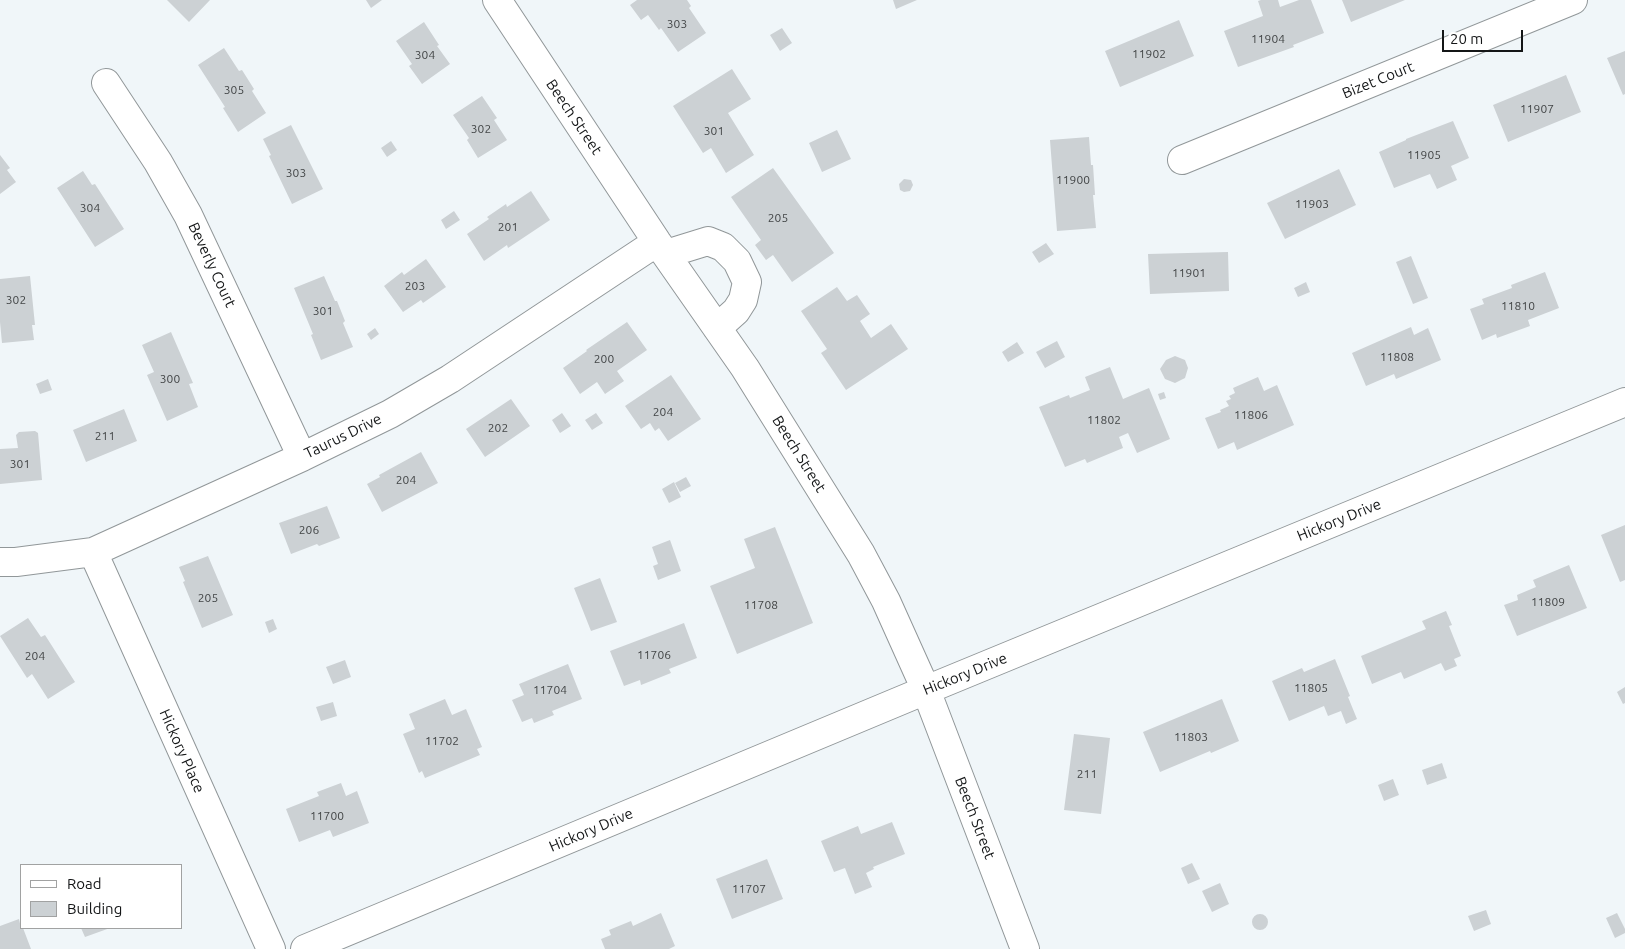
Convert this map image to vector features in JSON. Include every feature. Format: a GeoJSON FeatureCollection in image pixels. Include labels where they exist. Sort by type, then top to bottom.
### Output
{"type":"FeatureCollection","features":[{"type":"Feature","properties":{"kind":"street","name":"Beech Street"},"geometry":{"type":"LineString","coordinates":[[497,0],[662,248],[746,368],[861,554],[886,601],[926,690],[1025,949]]}},
{"type":"Feature","properties":{"kind":"street","name":"Bizet Court"},"geometry":{"type":"LineString","coordinates":[[1182,160],[1573,0]]}},
{"type":"Feature","properties":{"kind":"street","name":"Beverly Court"},"geometry":{"type":"LineString","coordinates":[[106,83],[143,139],[188,215],[302,457]]}},
{"type":"Feature","properties":{"kind":"street","name":"Taurus Drive"},"geometry":{"type":"LineString","coordinates":[[0,562],[16,562],[92,552],[302,457],[390,414],[662,248],[708,241],[723,247],[737,261],[747,282],[743,300],[736,311],[717,328]]}},
{"type":"Feature","properties":{"kind":"street","name":"Hickory Drive"},"geometry":{"type":"LineString","coordinates":[[306,949],[926,690],[1625,402]]}},
{"type":"Feature","properties":{"kind":"street","name":"Hickory Place"},"geometry":{"type":"LineString","coordinates":[[92,552],[271,949]]}},
{"type":"Feature","properties":{"kind":"building"},"geometry":{"type":"Polygon","coordinates":[[[167,0],[210,0],[189,22],[167,0]]]}},
{"type":"Feature","properties":{"kind":"building"},"geometry":{"type":"Polygon","coordinates":[[[366,0],[382,0],[371,8],[366,0]]]}},
{"type":"Feature","properties":{"kind":"building"},"geometry":{"type":"Polygon","coordinates":[[[637,0],[687,0],[691,6],[689,8],[706,33],[678,52],[661,28],[659,30],[648,15],[641,20],[630,5],[637,0]]]}},
{"type":"Feature","properties":{"kind":"building"},"geometry":{"type":"Polygon","coordinates":[[[893,0],[917,0],[896,9],[893,0]]]}},
{"type":"Feature","properties":{"kind":"building"},"geometry":{"type":"Polygon","coordinates":[[[1278,0],[1280,7],[1299,0],[1311,0],[1324,33],[1293,45],[1294,47],[1238,67],[1224,31],[1263,16],[1258,1],[1278,0]]]}},
{"type":"Feature","properties":{"kind":"building"},"geometry":{"type":"Polygon","coordinates":[[[1342,0],[1405,0],[1351,22],[1342,0]]]}},
{"type":"Feature","properties":{"kind":"building"},"geometry":{"type":"Polygon","coordinates":[[[1179,20],[1194,56],[1120,87],[1105,51],[1179,20]]]}},
{"type":"Feature","properties":{"kind":"building"},"geometry":{"type":"Polygon","coordinates":[[[424,22],[439,45],[437,46],[450,64],[422,84],[409,66],[412,64],[396,41],[424,22]]]}},
{"type":"Feature","properties":{"kind":"building"},"geometry":{"type":"Polygon","coordinates":[[[782,28],[792,43],[780,51],[770,35],[782,28]]]}},
{"type":"Feature","properties":{"kind":"building"},"geometry":{"type":"Polygon","coordinates":[[[224,48],[239,71],[242,70],[254,89],[252,91],[266,113],[238,132],[223,108],[225,107],[198,65],[224,48]]]}},
{"type":"Feature","properties":{"kind":"building"},"geometry":{"type":"Polygon","coordinates":[[[1625,51],[1625,94],[1623,95],[1607,58],[1625,51]]]}},
{"type":"Feature","properties":{"kind":"building"},"geometry":{"type":"Polygon","coordinates":[[[732,69],[751,99],[728,113],[754,155],[726,173],[711,148],[703,153],[673,106],[732,69]]]}},
{"type":"Feature","properties":{"kind":"building"},"geometry":{"type":"Polygon","coordinates":[[[1566,75],[1581,112],[1508,142],[1493,105],[1566,75]]]}},
{"type":"Feature","properties":{"kind":"building"},"geometry":{"type":"Polygon","coordinates":[[[482,96],[497,118],[494,120],[507,140],[478,158],[467,140],[469,138],[453,115],[482,96]]]}},
{"type":"Feature","properties":{"kind":"building"},"geometry":{"type":"Polygon","coordinates":[[[1453,121],[1469,158],[1451,166],[1457,180],[1437,189],[1430,174],[1394,188],[1379,152],[1406,139],[1453,121]]]}},
{"type":"Feature","properties":{"kind":"building"},"geometry":{"type":"Polygon","coordinates":[[[291,125],[323,189],[292,204],[263,139],[291,125]]]}},
{"type":"Feature","properties":{"kind":"building"},"geometry":{"type":"Polygon","coordinates":[[[837,130],[851,159],[822,172],[809,143],[837,130]]]}},
{"type":"Feature","properties":{"kind":"building"},"geometry":{"type":"Polygon","coordinates":[[[1089,137],[1091,165],[1093,165],[1096,228],[1057,231],[1050,140],[1089,137]]]}},
{"type":"Feature","properties":{"kind":"building"},"geometry":{"type":"Polygon","coordinates":[[[391,141],[397,150],[387,157],[381,148],[391,141]]]}},
{"type":"Feature","properties":{"kind":"building"},"geometry":{"type":"Polygon","coordinates":[[[0,155],[10,168],[7,170],[16,182],[0,194],[0,155]]]}},
{"type":"Feature","properties":{"kind":"building"},"geometry":{"type":"Polygon","coordinates":[[[773,168],[834,253],[792,282],[773,255],[766,260],[755,245],[761,240],[731,197],[773,168]]]}},
{"type":"Feature","properties":{"kind":"building"},"geometry":{"type":"Polygon","coordinates":[[[1339,169],[1356,205],[1285,239],[1267,203],[1339,169]]]}},
{"type":"Feature","properties":{"kind":"building"},"geometry":{"type":"Polygon","coordinates":[[[83,171],[92,185],[95,184],[124,229],[95,247],[57,188],[83,171]]]}},
{"type":"Feature","properties":{"kind":"building"},"geometry":{"type":"Polygon","coordinates":[[[904,179],[911,180],[913,185],[910,191],[904,192],[900,190],[899,184],[904,179]]]}},
{"type":"Feature","properties":{"kind":"building"},"geometry":{"type":"Polygon","coordinates":[[[531,191],[550,220],[508,248],[507,245],[484,261],[467,234],[489,219],[487,217],[506,204],[507,207],[531,191]]]}},
{"type":"Feature","properties":{"kind":"building"},"geometry":{"type":"Polygon","coordinates":[[[454,211],[460,220],[446,229],[441,220],[454,211]]]}},
{"type":"Feature","properties":{"kind":"building"},"geometry":{"type":"Polygon","coordinates":[[[1046,243],[1054,254],[1039,263],[1032,252],[1046,243]]]}},
{"type":"Feature","properties":{"kind":"building"},"geometry":{"type":"Polygon","coordinates":[[[1228,252],[1229,291],[1150,294],[1148,254],[1228,252]]]}},
{"type":"Feature","properties":{"kind":"building"},"geometry":{"type":"Polygon","coordinates":[[[1411,256],[1428,298],[1413,304],[1396,262],[1411,256]]]}},
{"type":"Feature","properties":{"kind":"building"},"geometry":{"type":"Polygon","coordinates":[[[426,259],[446,287],[423,303],[421,300],[403,312],[384,286],[402,272],[404,275],[426,259]]]}},
{"type":"Feature","properties":{"kind":"building"},"geometry":{"type":"Polygon","coordinates":[[[1545,272],[1559,308],[1528,320],[1530,326],[1497,338],[1496,334],[1482,340],[1470,309],[1484,304],[1482,299],[1512,288],[1511,285],[1545,272]]]}},
{"type":"Feature","properties":{"kind":"building"},"geometry":{"type":"Polygon","coordinates":[[[30,276],[35,325],[32,325],[34,340],[2,343],[0,279],[30,276]]]}},
{"type":"Feature","properties":{"kind":"building"},"geometry":{"type":"Polygon","coordinates":[[[324,276],[335,301],[337,301],[345,321],[343,323],[353,347],[321,360],[311,335],[313,334],[294,288],[324,276]]]}},
{"type":"Feature","properties":{"kind":"building"},"geometry":{"type":"Polygon","coordinates":[[[1306,282],[1310,292],[1298,297],[1294,288],[1306,282]]]}},
{"type":"Feature","properties":{"kind":"building"},"geometry":{"type":"Polygon","coordinates":[[[837,287],[847,301],[857,295],[870,314],[860,321],[871,338],[891,324],[908,349],[846,390],[821,353],[827,349],[801,311],[837,287]]]}},
{"type":"Feature","properties":{"kind":"building"},"geometry":{"type":"Polygon","coordinates":[[[627,322],[647,350],[617,371],[624,381],[605,394],[597,382],[580,394],[563,368],[627,322]]]}},
{"type":"Feature","properties":{"kind":"building"},"geometry":{"type":"Polygon","coordinates":[[[1411,327],[1414,335],[1428,328],[1441,360],[1396,379],[1394,374],[1366,386],[1352,353],[1411,327]]]}},
{"type":"Feature","properties":{"kind":"building"},"geometry":{"type":"Polygon","coordinates":[[[375,328],[379,334],[371,340],[367,334],[375,328]]]}},
{"type":"Feature","properties":{"kind":"building"},"geometry":{"type":"Polygon","coordinates":[[[171,332],[193,383],[189,384],[198,407],[167,421],[147,375],[154,372],[142,345],[171,332]]]}},
{"type":"Feature","properties":{"kind":"building"},"geometry":{"type":"Polygon","coordinates":[[[1057,341],[1065,357],[1045,368],[1036,352],[1057,341]]]}},
{"type":"Feature","properties":{"kind":"building"},"geometry":{"type":"Polygon","coordinates":[[[1017,342],[1024,353],[1008,362],[1002,352],[1017,342]]]}},
{"type":"Feature","properties":{"kind":"building"},"geometry":{"type":"Polygon","coordinates":[[[1175,356],[1185,360],[1188,368],[1185,378],[1175,383],[1165,379],[1160,369],[1166,360],[1175,356]]]}},
{"type":"Feature","properties":{"kind":"building"},"geometry":{"type":"Polygon","coordinates":[[[1110,367],[1123,399],[1149,388],[1170,439],[1137,453],[1128,433],[1119,437],[1123,448],[1087,463],[1085,459],[1065,467],[1039,407],[1069,395],[1070,398],[1090,390],[1085,377],[1110,367]]]}},
{"type":"Feature","properties":{"kind":"building"},"geometry":{"type":"Polygon","coordinates":[[[671,375],[701,419],[668,441],[659,428],[655,431],[650,423],[641,429],[625,406],[671,375]]]}},
{"type":"Feature","properties":{"kind":"building"},"geometry":{"type":"Polygon","coordinates":[[[1258,377],[1264,391],[1277,385],[1294,425],[1237,450],[1234,442],[1218,449],[1205,418],[1221,412],[1220,410],[1229,406],[1226,401],[1231,399],[1229,396],[1235,393],[1233,388],[1258,377]]]}},
{"type":"Feature","properties":{"kind":"building"},"geometry":{"type":"Polygon","coordinates":[[[48,379],[52,390],[40,394],[36,384],[48,379]]]}},
{"type":"Feature","properties":{"kind":"building"},"geometry":{"type":"Polygon","coordinates":[[[1164,392],[1166,398],[1160,400],[1158,394],[1164,392]]]}},
{"type":"Feature","properties":{"kind":"building"},"geometry":{"type":"Polygon","coordinates":[[[511,399],[530,426],[485,457],[466,429],[511,399]]]}},
{"type":"Feature","properties":{"kind":"building"},"geometry":{"type":"Polygon","coordinates":[[[124,409],[137,441],[86,462],[73,430],[124,409]]]}},
{"type":"Feature","properties":{"kind":"building"},"geometry":{"type":"Polygon","coordinates":[[[562,413],[571,426],[560,433],[552,420],[562,413]]]}},
{"type":"Feature","properties":{"kind":"building"},"geometry":{"type":"Polygon","coordinates":[[[596,413],[603,423],[592,430],[585,420],[596,413]]]}},
{"type":"Feature","properties":{"kind":"building"},"geometry":{"type":"Polygon","coordinates":[[[35,431],[38,433],[42,480],[0,484],[0,449],[18,448],[16,435],[19,432],[35,431]]]}},
{"type":"Feature","properties":{"kind":"building"},"geometry":{"type":"Polygon","coordinates":[[[421,452],[438,483],[382,512],[367,484],[380,477],[379,475],[421,452]]]}},
{"type":"Feature","properties":{"kind":"building"},"geometry":{"type":"Polygon","coordinates":[[[686,477],[691,486],[680,492],[675,483],[686,477]]]}},
{"type":"Feature","properties":{"kind":"building"},"geometry":{"type":"Polygon","coordinates":[[[674,482],[681,497],[669,503],[662,489],[674,482]]]}},
{"type":"Feature","properties":{"kind":"building"},"geometry":{"type":"Polygon","coordinates":[[[327,506],[340,538],[291,554],[279,523],[327,506]]]}},
{"type":"Feature","properties":{"kind":"building"},"geometry":{"type":"Polygon","coordinates":[[[1625,525],[1625,580],[1620,582],[1601,535],[1625,525]]]}},
{"type":"Feature","properties":{"kind":"building"},"geometry":{"type":"Polygon","coordinates":[[[775,527],[813,623],[737,654],[710,586],[755,568],[744,539],[775,527]]]}},
{"type":"Feature","properties":{"kind":"building"},"geometry":{"type":"Polygon","coordinates":[[[670,540],[681,571],[658,580],[653,566],[658,564],[652,547],[670,540]]]}},
{"type":"Feature","properties":{"kind":"building"},"geometry":{"type":"Polygon","coordinates":[[[208,556],[233,615],[202,628],[183,582],[185,581],[179,567],[208,556]]]}},
{"type":"Feature","properties":{"kind":"building"},"geometry":{"type":"Polygon","coordinates":[[[1569,565],[1587,608],[1517,636],[1504,605],[1518,600],[1517,595],[1536,587],[1533,580],[1569,565]]]}},
{"type":"Feature","properties":{"kind":"building"},"geometry":{"type":"Polygon","coordinates":[[[600,578],[617,622],[591,631],[574,588],[600,578]]]}},
{"type":"Feature","properties":{"kind":"building"},"geometry":{"type":"Polygon","coordinates":[[[1446,611],[1452,625],[1449,626],[1461,656],[1454,659],[1457,666],[1445,671],[1441,663],[1404,679],[1401,672],[1372,684],[1361,656],[1426,629],[1422,621],[1446,611]]]}},
{"type":"Feature","properties":{"kind":"building"},"geometry":{"type":"Polygon","coordinates":[[[28,618],[41,637],[45,635],[75,682],[48,699],[32,674],[27,678],[0,636],[28,618]]]}},
{"type":"Feature","properties":{"kind":"building"},"geometry":{"type":"Polygon","coordinates":[[[273,619],[277,629],[269,633],[265,622],[273,619]]]}},
{"type":"Feature","properties":{"kind":"building"},"geometry":{"type":"Polygon","coordinates":[[[684,623],[697,658],[669,669],[671,673],[641,685],[640,680],[624,686],[610,651],[684,623]]]}},
{"type":"Feature","properties":{"kind":"building"},"geometry":{"type":"Polygon","coordinates":[[[1335,659],[1357,719],[1346,724],[1341,711],[1328,716],[1324,706],[1289,721],[1272,681],[1302,668],[1304,672],[1335,659]]]}},
{"type":"Feature","properties":{"kind":"building"},"geometry":{"type":"Polygon","coordinates":[[[345,660],[351,677],[333,684],[326,667],[345,660]]]}},
{"type":"Feature","properties":{"kind":"building"},"geometry":{"type":"Polygon","coordinates":[[[568,664],[582,699],[552,711],[554,715],[534,723],[532,718],[522,722],[512,700],[524,695],[519,684],[568,664]]]}},
{"type":"Feature","properties":{"kind":"building"},"geometry":{"type":"Polygon","coordinates":[[[1625,687],[1625,703],[1623,704],[1617,692],[1625,687]]]}},
{"type":"Feature","properties":{"kind":"building"},"geometry":{"type":"Polygon","coordinates":[[[445,699],[452,715],[466,709],[482,747],[477,749],[480,755],[425,778],[422,771],[419,773],[403,734],[415,729],[409,714],[445,699]]]}},
{"type":"Feature","properties":{"kind":"building"},"geometry":{"type":"Polygon","coordinates":[[[1222,699],[1239,741],[1160,772],[1143,732],[1222,699]]]}},
{"type":"Feature","properties":{"kind":"building"},"geometry":{"type":"Polygon","coordinates":[[[333,702],[337,716],[321,721],[316,707],[333,702]]]}},
{"type":"Feature","properties":{"kind":"building"},"geometry":{"type":"Polygon","coordinates":[[[1074,734],[1110,738],[1101,814],[1064,810],[1074,734]]]}},
{"type":"Feature","properties":{"kind":"building"},"geometry":{"type":"Polygon","coordinates":[[[1442,763],[1447,778],[1427,785],[1422,770],[1442,763]]]}},
{"type":"Feature","properties":{"kind":"building"},"geometry":{"type":"Polygon","coordinates":[[[1393,779],[1399,795],[1384,801],[1378,785],[1393,779]]]}},
{"type":"Feature","properties":{"kind":"building"},"geometry":{"type":"Polygon","coordinates":[[[341,783],[346,796],[357,791],[369,823],[333,837],[330,830],[299,842],[286,809],[319,796],[317,792],[341,783]]]}},
{"type":"Feature","properties":{"kind":"building"},"geometry":{"type":"Polygon","coordinates":[[[892,822],[905,854],[873,867],[874,869],[866,873],[872,887],[855,894],[845,868],[834,872],[821,841],[858,826],[861,834],[892,822]]]}},
{"type":"Feature","properties":{"kind":"building"},"geometry":{"type":"Polygon","coordinates":[[[767,859],[783,899],[732,919],[716,879],[767,859]]]}},
{"type":"Feature","properties":{"kind":"building"},"geometry":{"type":"Polygon","coordinates":[[[1192,863],[1200,879],[1188,884],[1181,868],[1192,863]]]}},
{"type":"Feature","properties":{"kind":"building"},"geometry":{"type":"Polygon","coordinates":[[[1220,883],[1229,904],[1212,912],[1202,891],[1220,883]]]}},
{"type":"Feature","properties":{"kind":"building"},"geometry":{"type":"Polygon","coordinates":[[[1486,910],[1491,924],[1474,931],[1468,916],[1486,910]]]}},
{"type":"Feature","properties":{"kind":"building"},"geometry":{"type":"Polygon","coordinates":[[[661,913],[675,946],[669,949],[605,949],[601,939],[611,935],[609,930],[631,921],[633,926],[661,913]]]}},
{"type":"Feature","properties":{"kind":"building"},"geometry":{"type":"Polygon","coordinates":[[[1617,913],[1625,933],[1615,938],[1606,918],[1617,913]]]}},
{"type":"Feature","properties":{"kind":"building"},"geometry":{"type":"Polygon","coordinates":[[[1260,914],[1268,922],[1260,930],[1252,922],[1260,914]]]}},
{"type":"Feature","properties":{"kind":"building"},"geometry":{"type":"Polygon","coordinates":[[[19,919],[20,929],[23,929],[31,949],[0,949],[0,926],[19,919]]]}},
{"type":"Feature","properties":{"kind":"building"},"geometry":{"type":"Polygon","coordinates":[[[81,929],[107,929],[85,937],[81,929]]]}}]}
